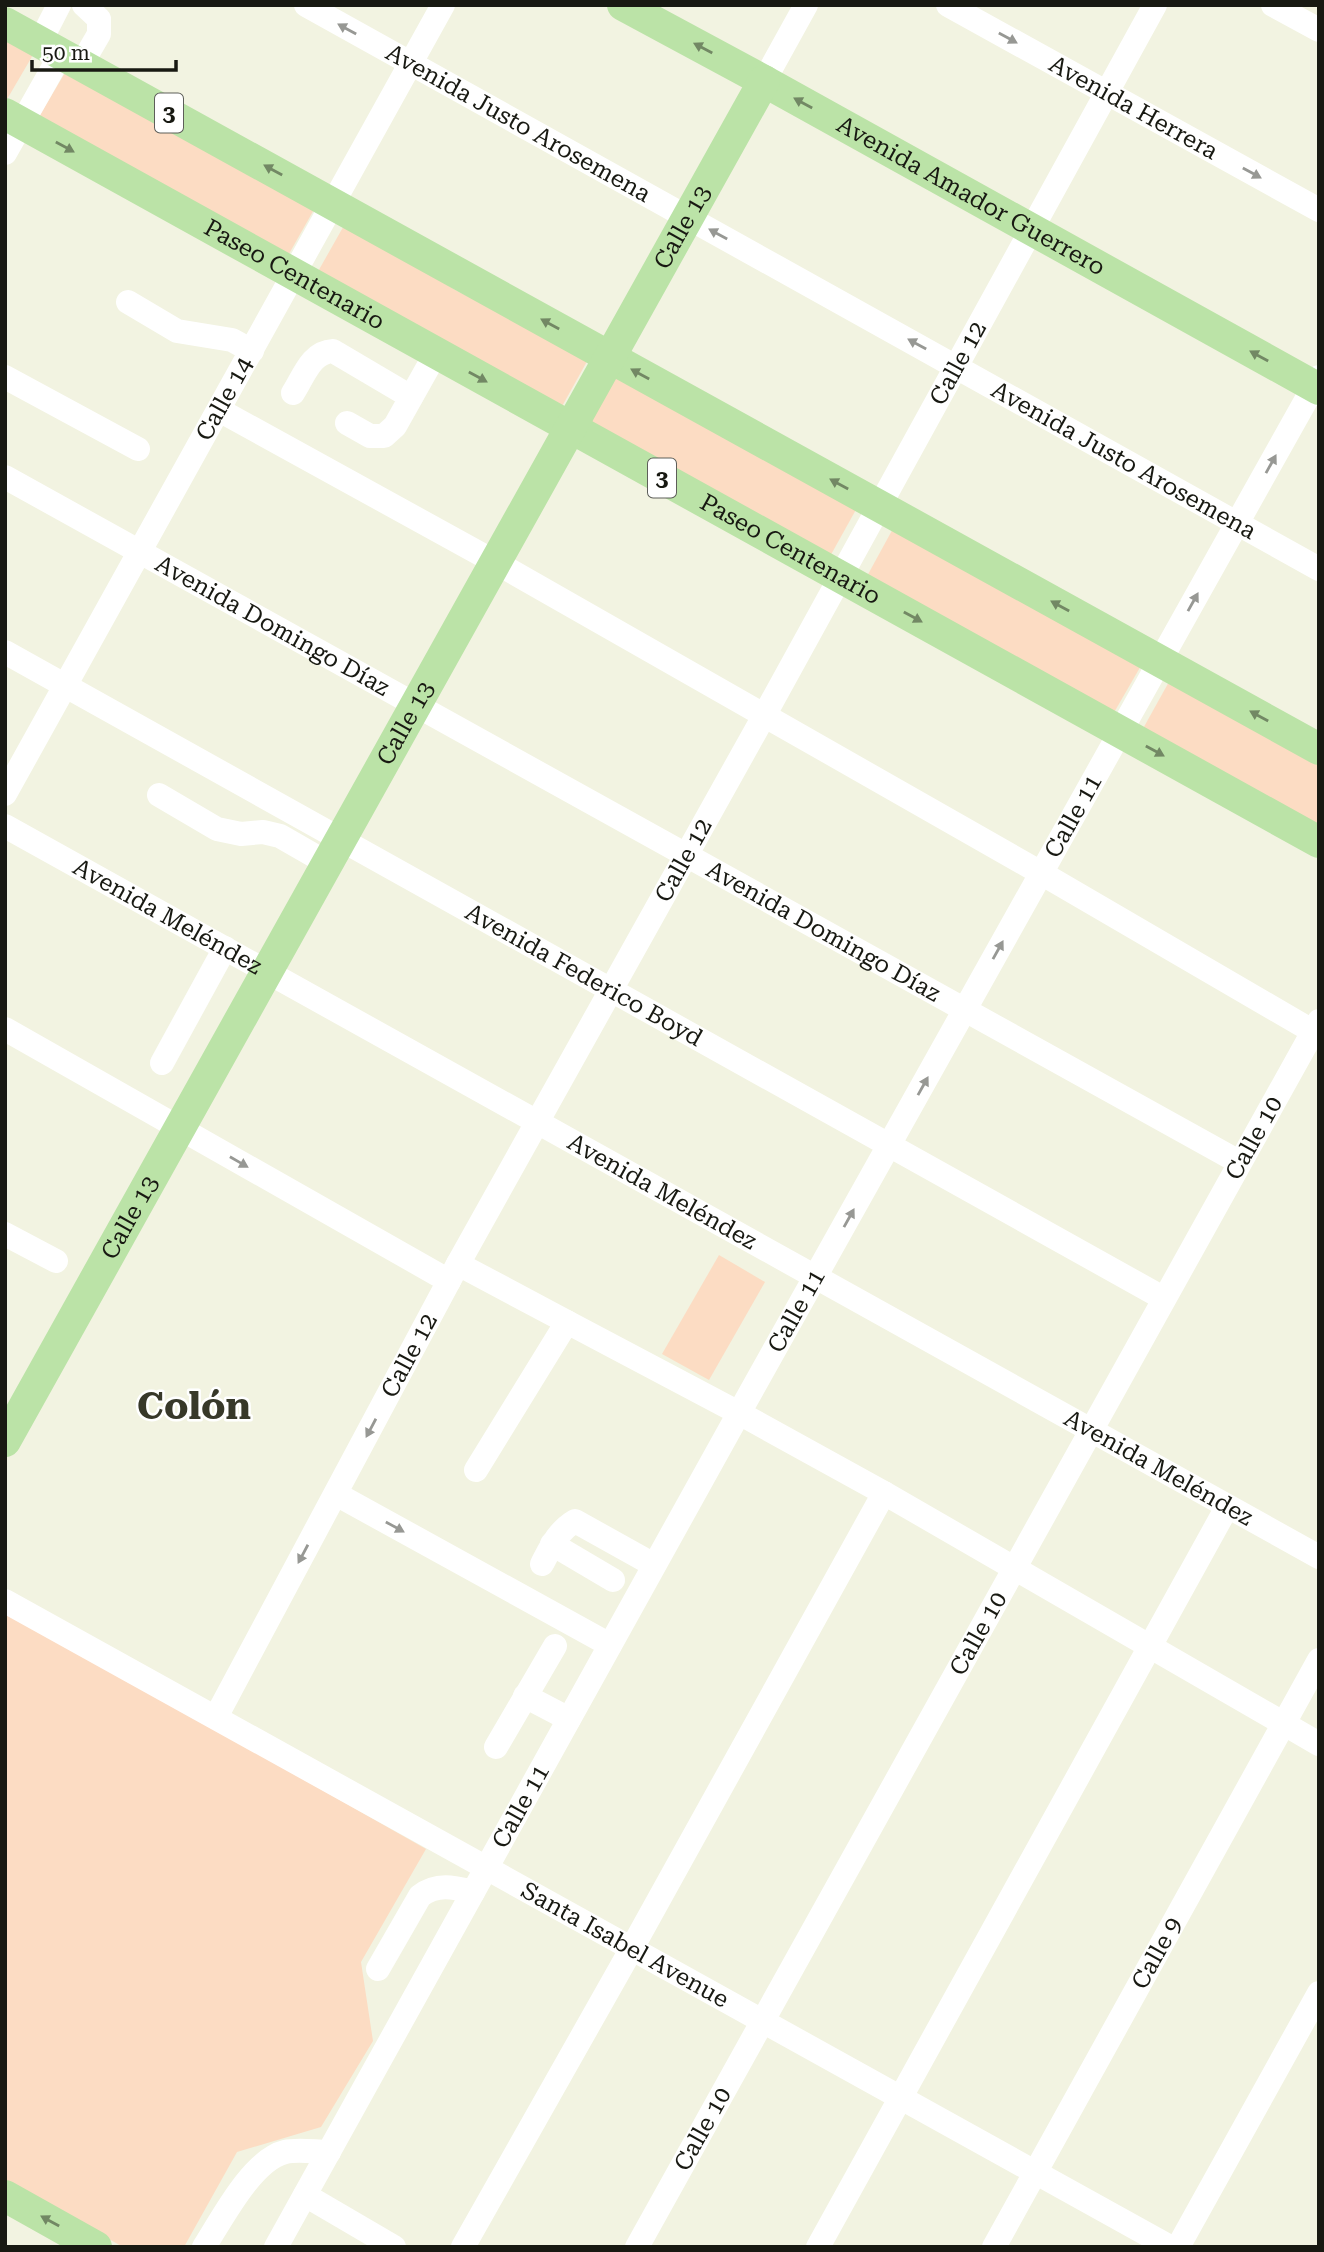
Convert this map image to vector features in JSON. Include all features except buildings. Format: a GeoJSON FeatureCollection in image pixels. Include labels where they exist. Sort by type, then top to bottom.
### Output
{"type":"FeatureCollection","features":[{"type":"Feature","properties":{"kind":"main road","name":"Avenida Amador Guerrero"},"geometry":{"type":"LineString","coordinates":[[623,5],[1317,384]]}},
{"type":"Feature","properties":{"kind":"main road","name":"3"},"geometry":{"type":"LineString","coordinates":[[5,23],[1319,749]]}},
{"type":"Feature","properties":{"kind":"main road","name":"Calle 13"},"geometry":{"type":"LineString","coordinates":[[5,1441],[764,81]]}},
{"type":"Feature","properties":{"kind":"main road","name":"Paseo Centenario"},"geometry":{"type":"LineString","coordinates":[[13,119],[1319,842]]}},
{"type":"Feature","properties":{"kind":"main road"},"geometry":{"type":"LineString","coordinates":[[5,2196],[96,2247]]}},
{"type":"Feature","properties":{"kind":"street"},"geometry":{"type":"LineString","coordinates":[[60,5],[61,54]]}},
{"type":"Feature","properties":{"kind":"street"},"geometry":{"type":"LineString","coordinates":[[5,153],[13,119],[61,54],[99,34],[99,19],[84,5]]}},
{"type":"Feature","properties":{"kind":"street","name":"Avenida Justo Arosemena"},"geometry":{"type":"LineString","coordinates":[[306,5],[1319,569]]}},
{"type":"Feature","properties":{"kind":"street","name":"Calle 14"},"geometry":{"type":"LineString","coordinates":[[5,794],[443,5]]}},
{"type":"Feature","properties":{"kind":"street","name":"Calle 13"},"geometry":{"type":"LineString","coordinates":[[764,81],[806,5]]}},
{"type":"Feature","properties":{"kind":"street","name":"Avenida Herrera"},"geometry":{"type":"LineString","coordinates":[[948,5],[1319,210]]}},
{"type":"Feature","properties":{"kind":"street","name":"Calle 12"},"geometry":{"type":"LineString","coordinates":[[216,1717],[453,1273],[764,716],[1154,5]]}},
{"type":"Feature","properties":{"kind":"street"},"geometry":{"type":"LineString","coordinates":[[1273,5],[1319,30]]}},
{"type":"Feature","properties":{"kind":"street"},"geometry":{"type":"LineString","coordinates":[[128,302],[177,331],[232,340],[252,351]]}},
{"type":"Feature","properties":{"kind":"street"},"geometry":{"type":"LineString","coordinates":[[293,393],[313,359],[322,351],[333,351],[411,397]]}},
{"type":"Feature","properties":{"kind":"street"},"geometry":{"type":"LineString","coordinates":[[347,423],[370,436],[384,436],[395,426],[436,353]]}},
{"type":"Feature","properties":{"kind":"street"},"geometry":{"type":"LineString","coordinates":[[5,377],[138,449]]}},
{"type":"Feature","properties":{"kind":"street","name":"Calle 11"},"geometry":{"type":"LineString","coordinates":[[276,2247],[654,1565],[1317,384]]}},
{"type":"Feature","properties":{"kind":"street"},"geometry":{"type":"LineString","coordinates":[[219,410],[495,562],[1317,1029]]}},
{"type":"Feature","properties":{"kind":"street","name":"Avenida Domingo Díaz"},"geometry":{"type":"LineString","coordinates":[[5,477],[1239,1162]]}},
{"type":"Feature","properties":{"kind":"street","name":"Avenida Federico Boyd"},"geometry":{"type":"LineString","coordinates":[[5,652],[65,685],[334,850],[610,989],[1163,1298]]}},
{"type":"Feature","properties":{"kind":"street"},"geometry":{"type":"LineString","coordinates":[[159,795],[217,829],[241,834],[263,832],[334,850]]}},
{"type":"Feature","properties":{"kind":"street","name":"Avenida Meléndez"},"geometry":{"type":"LineString","coordinates":[[5,826],[1319,1557]]}},
{"type":"Feature","properties":{"kind":"street"},"geometry":{"type":"LineString","coordinates":[[162,1063],[225,948]]}},
{"type":"Feature","properties":{"kind":"street"},"geometry":{"type":"LineString","coordinates":[[5,1029],[180,1128],[453,1273],[567,1322],[739,1413],[884,1493],[1319,1744]]}},
{"type":"Feature","properties":{"kind":"street","name":"Calle 10"},"geometry":{"type":"LineString","coordinates":[[637,2247],[1163,1298],[1317,1029]]}},
{"type":"Feature","properties":{"kind":"street"},"geometry":{"type":"LineString","coordinates":[[5,1234],[56,1261]]}},
{"type":"Feature","properties":{"kind":"street"},"geometry":{"type":"LineString","coordinates":[[476,1470],[567,1322]]}},
{"type":"Feature","properties":{"kind":"street"},"geometry":{"type":"LineString","coordinates":[[463,2247],[884,1493]]}},
{"type":"Feature","properties":{"kind":"street"},"geometry":{"type":"LineString","coordinates":[[336,1494],[610,1646]]}},
{"type":"Feature","properties":{"kind":"street"},"geometry":{"type":"LineString","coordinates":[[818,2247],[1227,1507]]}},
{"type":"Feature","properties":{"kind":"street"},"geometry":{"type":"LineString","coordinates":[[613,1580],[547,1554],[564,1527],[575,1521],[654,1565]]}},
{"type":"Feature","properties":{"kind":"street","name":"Santa Isabel Avenue"},"geometry":{"type":"LineString","coordinates":[[5,1601],[1170,2247]]}},
{"type":"Feature","properties":{"kind":"street"},"geometry":{"type":"LineString","coordinates":[[496,1747],[555,1646]]}},
{"type":"Feature","properties":{"kind":"street","name":"Calle 9"},"geometry":{"type":"LineString","coordinates":[[994,2247],[1319,1660]]}},
{"type":"Feature","properties":{"kind":"street"},"geometry":{"type":"LineString","coordinates":[[526,1696],[569,1719]]}},
{"type":"Feature","properties":{"kind":"street"},"geometry":{"type":"LineString","coordinates":[[378,1969],[420,1896],[439,1886],[473,1892]]}},
{"type":"Feature","properties":{"kind":"street"},"geometry":{"type":"LineString","coordinates":[[1178,2247],[1319,1993]]}},
{"type":"Feature","properties":{"kind":"street"},"geometry":{"type":"LineString","coordinates":[[204,2247],[254,2171],[268,2159],[286,2152],[329,2152]]}},
{"type":"Feature","properties":{"kind":"street"},"geometry":{"type":"LineString","coordinates":[[305,2195],[394,2247]]}},
{"type":"Feature","properties":{"kind":"shaded area"},"geometry":{"type":"Polygon","coordinates":[[[5,30],[37,48],[6,101],[5,100],[5,30]]]}},
{"type":"Feature","properties":{"kind":"shaded area"},"geometry":{"type":"Polygon","coordinates":[[[69,66],[316,206],[285,261],[37,120],[69,66]]]}},
{"type":"Feature","properties":{"kind":"shaded area"},"geometry":{"type":"Polygon","coordinates":[[[346,222],[457,291],[590,356],[560,410],[316,275],[346,222]]]}},
{"type":"Feature","properties":{"kind":"shaded area"},"geometry":{"type":"Polygon","coordinates":[[[617,372],[858,506],[828,560],[587,426],[617,372]]]}},
{"type":"Feature","properties":{"kind":"shaded area"},"geometry":{"type":"Polygon","coordinates":[[[895,525],[1142,664],[1112,716],[866,578],[895,525]]]}},
{"type":"Feature","properties":{"kind":"shaded area"},"geometry":{"type":"Polygon","coordinates":[[[1170,680],[1319,763],[1319,835],[1140,734],[1170,680]]]}},
{"type":"Feature","properties":{"kind":"shaded area"},"geometry":{"type":"Polygon","coordinates":[[[719,1255],[765,1282],[709,1380],[662,1354],[719,1255]]]}},
{"type":"Feature","properties":{"kind":"shaded area"},"geometry":{"type":"Polygon","coordinates":[[[5,1610],[426,1849],[361,1962],[373,2041],[321,2127],[237,2152],[184,2247],[123,2247],[5,2180],[5,1610]]]}},
{"type":"Feature","properties":{"kind":"district","name":"Colón"},"geometry":{"type":"Point","coordinates":[194,1406]}}]}
